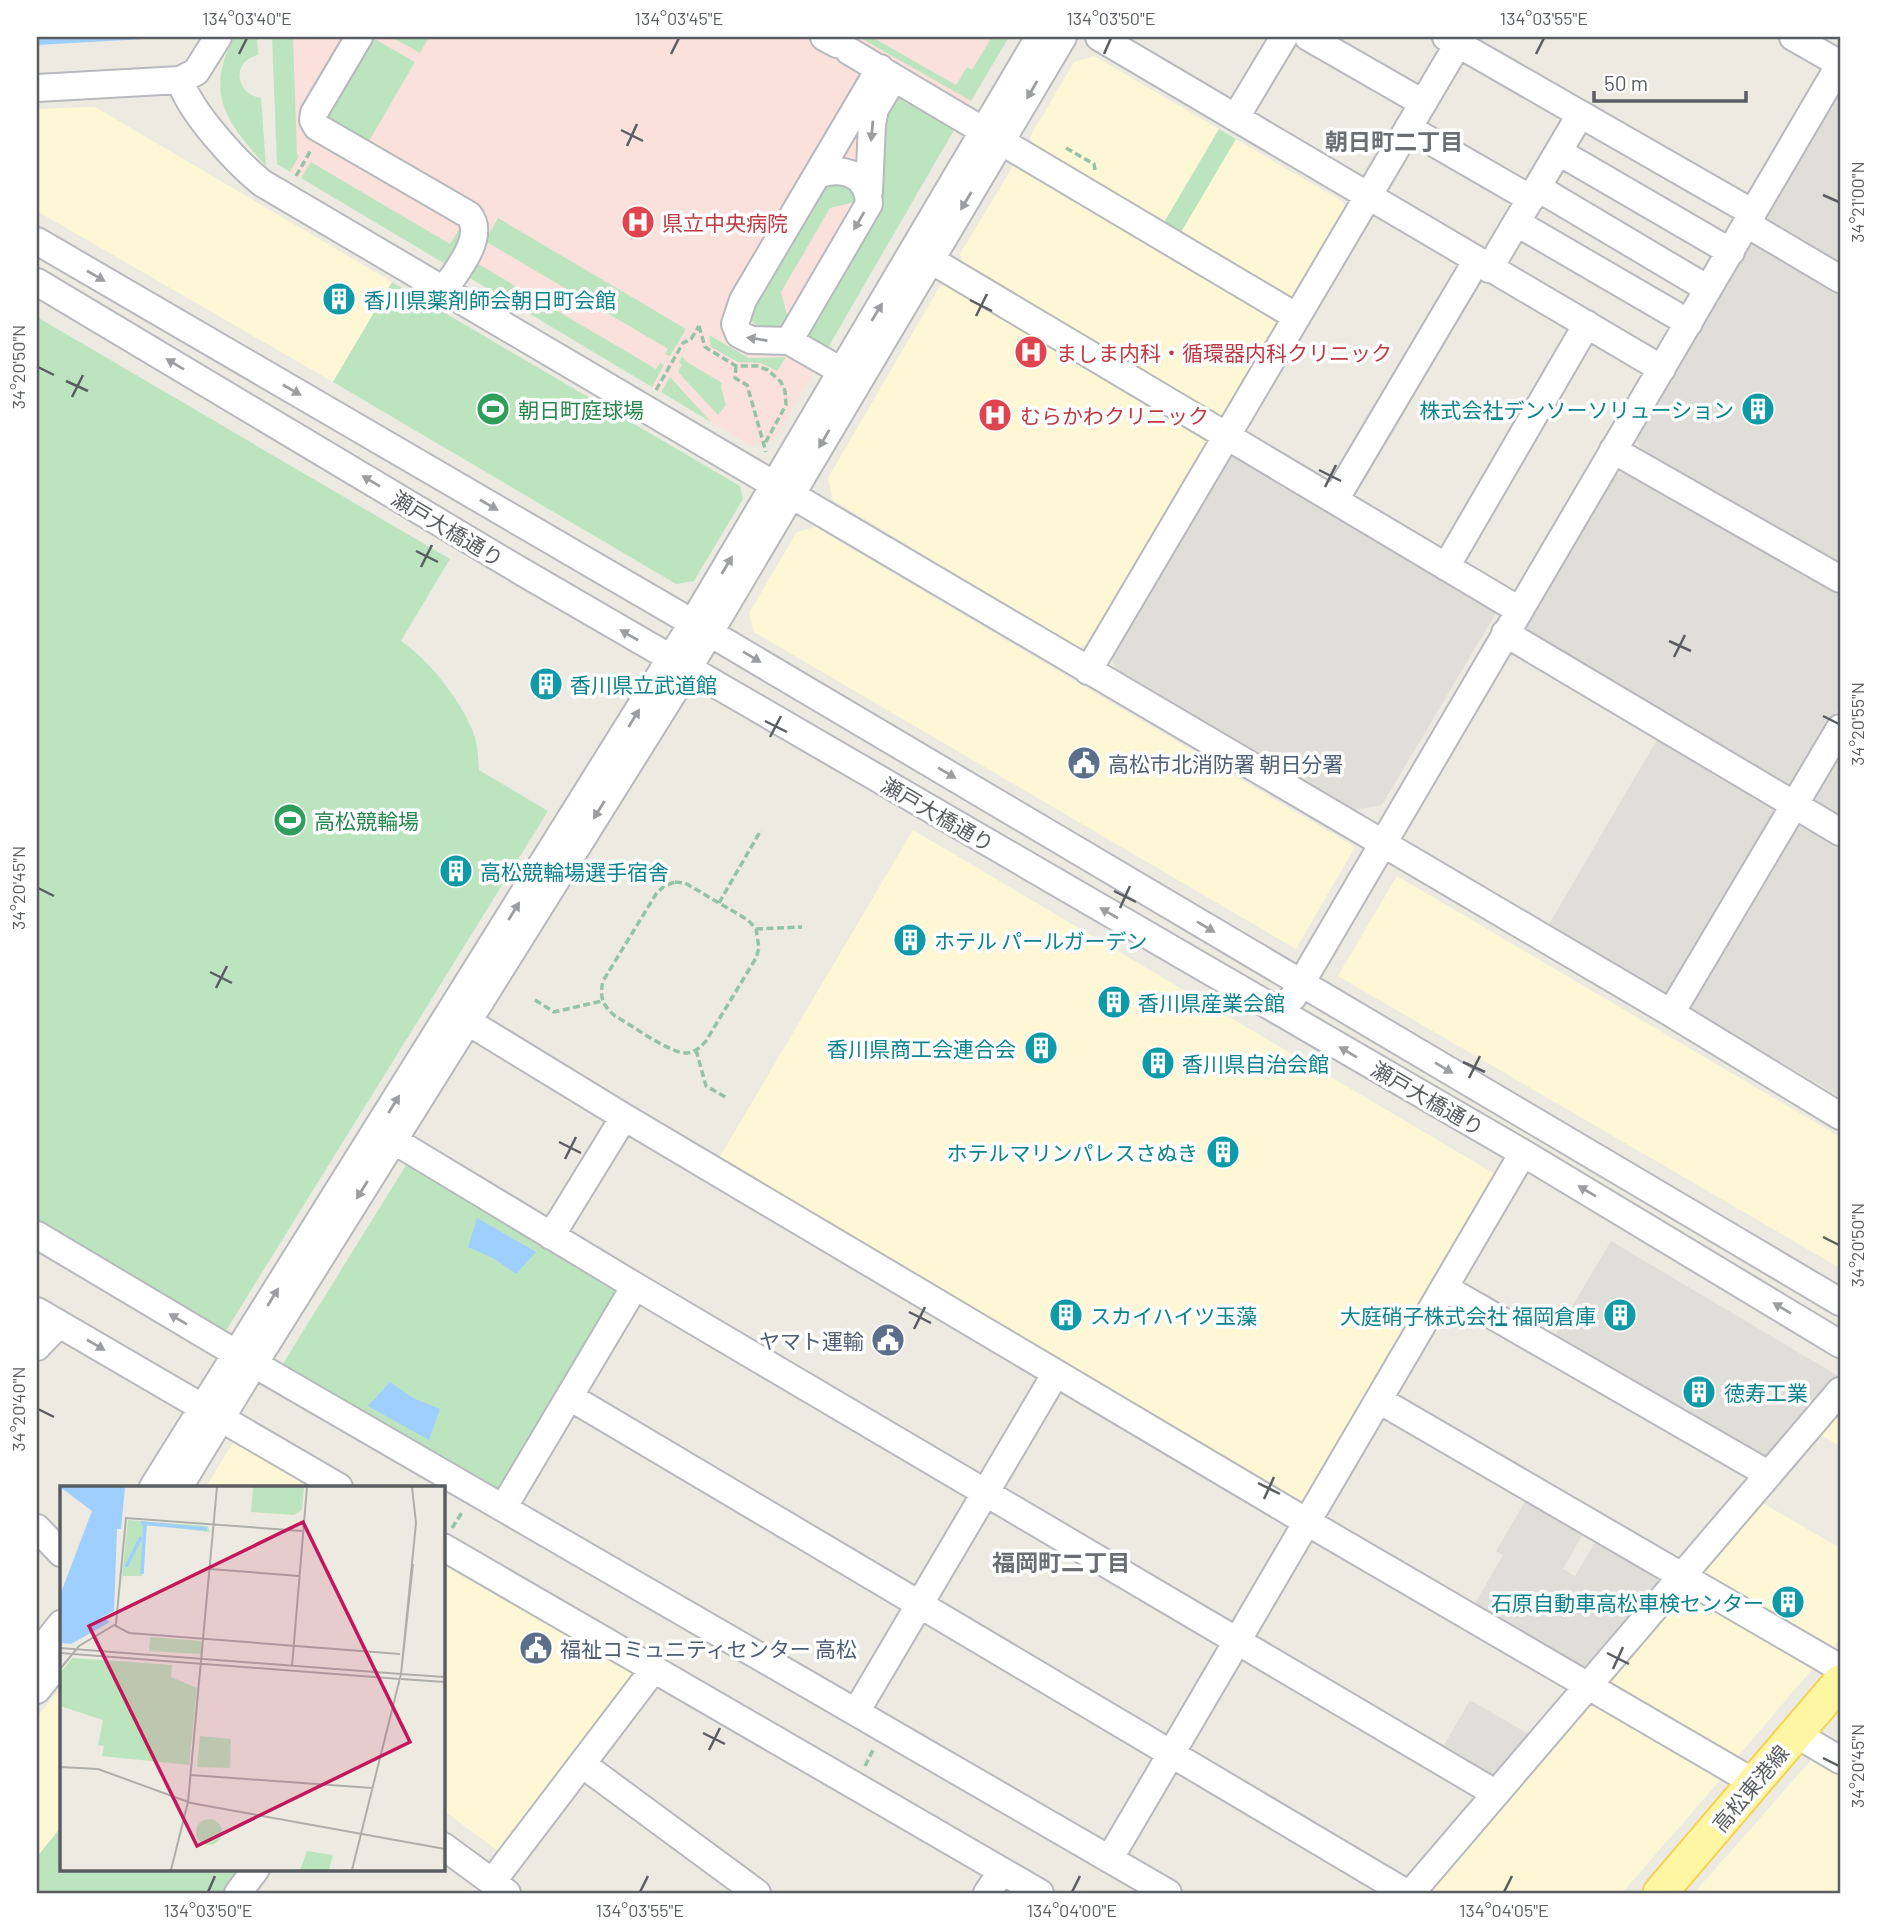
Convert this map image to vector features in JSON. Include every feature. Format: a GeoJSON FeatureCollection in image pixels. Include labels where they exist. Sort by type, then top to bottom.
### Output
{"type":"FeatureCollection","features":[{"type":"Feature","properties":{"kind":"main road","name":"高松東港線"},"geometry":{"type":"LineString","coordinates":[[1660,1893],[1840,1682]]}},
{"type":"Feature","properties":{"kind":"street"},"geometry":{"type":"LineString","coordinates":[[37,88],[180,80],[196,72],[218,37]]}},
{"type":"Feature","properties":{"kind":"street"},"geometry":{"type":"LineString","coordinates":[[359,37],[314,113],[313,120],[317,127],[468,215],[475,226],[474,238],[444,290]]}},
{"type":"Feature","properties":{"kind":"street"},"geometry":{"type":"LineString","coordinates":[[850,376],[931,260],[1039,37]]}},
{"type":"Feature","properties":{"kind":"street"},"geometry":{"type":"LineString","coordinates":[[154,1486],[212,1413],[679,664],[993,136],[1063,37]]}},
{"type":"Feature","properties":{"kind":"street"},"geometry":{"type":"LineString","coordinates":[[1100,37],[1661,369]]}},
{"type":"Feature","properties":{"kind":"street"},"geometry":{"type":"LineString","coordinates":[[1236,117],[1284,37]]}},
{"type":"Feature","properties":{"kind":"street"},"geometry":{"type":"LineString","coordinates":[[1308,37],[1423,103]]}},
{"type":"Feature","properties":{"kind":"street"},"geometry":{"type":"LineString","coordinates":[[1283,1014],[1840,64],[1793,37]]}},
{"type":"Feature","properties":{"kind":"street"},"geometry":{"type":"LineString","coordinates":[[1088,671],[1423,103],[1455,39],[1750,219],[1840,279]]}},
{"type":"Feature","properties":{"kind":"street"},"geometry":{"type":"LineString","coordinates":[[837,44],[1297,317]]}},
{"type":"Feature","properties":{"kind":"street"},"geometry":{"type":"LineString","coordinates":[[850,376],[789,341],[751,340],[739,334],[735,324],[743,300],[817,175],[887,73]]}},
{"type":"Feature","properties":{"kind":"street"},"geometry":{"type":"LineString","coordinates":[[789,341],[869,204],[872,124],[887,73]]}},
{"type":"Feature","properties":{"kind":"street"},"geometry":{"type":"LineString","coordinates":[[180,80],[192,106],[246,170],[262,183],[1671,1013],[1840,1116]]}},
{"type":"Feature","properties":{"kind":"street"},"geometry":{"type":"LineString","coordinates":[[1335,500],[1483,265],[1517,223],[1580,115]]}},
{"type":"Feature","properties":{"kind":"street"},"geometry":{"type":"LineString","coordinates":[[1408,128],[1708,289]]}},
{"type":"Feature","properties":{"kind":"street"},"geometry":{"type":"LineString","coordinates":[[1559,152],[1731,251]]}},
{"type":"Feature","properties":{"kind":"street"},"geometry":{"type":"LineString","coordinates":[[817,175],[832,170],[846,172],[861,180],[869,191]]}},
{"type":"Feature","properties":{"kind":"street"},"geometry":{"type":"LineString","coordinates":[[1517,223],[1689,323]]}},
{"type":"Feature","properties":{"kind":"street","name":"瀬戸大橋通り"},"geometry":{"type":"LineString","coordinates":[[37,241],[701,628],[1840,1301]]}},
{"type":"Feature","properties":{"kind":"street"},"geometry":{"type":"LineString","coordinates":[[931,260],[1519,610]]}},
{"type":"Feature","properties":{"kind":"street","name":"瀬戸大橋通り"},"geometry":{"type":"LineString","coordinates":[[37,282],[679,664],[1523,1153],[1840,1344]]}},
{"type":"Feature","properties":{"kind":"street"},"geometry":{"type":"LineString","coordinates":[[1446,567],[1587,324]]}},
{"type":"Feature","properties":{"kind":"street"},"geometry":{"type":"LineString","coordinates":[[1613,450],[1840,579]]}},
{"type":"Feature","properties":{"kind":"street"},"geometry":{"type":"LineString","coordinates":[[1505,634],[1840,832]]}},
{"type":"Feature","properties":{"kind":"street"},"geometry":{"type":"LineString","coordinates":[[1671,1013],[1840,728]]}},
{"type":"Feature","properties":{"kind":"street"},"geometry":{"type":"LineString","coordinates":[[459,1016],[624,1117],[1307,1522],[1755,1783]]}},
{"type":"Feature","properties":{"kind":"street"},"geometry":{"type":"LineString","coordinates":[[245,1359],[393,1140],[459,1016]]}},
{"type":"Feature","properties":{"kind":"street"},"geometry":{"type":"LineString","coordinates":[[551,1236],[624,1117]]}},
{"type":"Feature","properties":{"kind":"street"},"geometry":{"type":"LineString","coordinates":[[393,1140],[635,1286],[1495,1793]]}},
{"type":"Feature","properties":{"kind":"street"},"geometry":{"type":"LineString","coordinates":[[1110,1858],[1523,1153]]}},
{"type":"Feature","properties":{"kind":"street"},"geometry":{"type":"LineString","coordinates":[[37,1235],[245,1359],[1168,1893]]}},
{"type":"Feature","properties":{"kind":"street"},"geometry":{"type":"LineString","coordinates":[[503,1508],[635,1286]]}},
{"type":"Feature","properties":{"kind":"street"},"geometry":{"type":"LineString","coordinates":[[1445,1288],[1768,1474]]}},
{"type":"Feature","properties":{"kind":"street"},"geometry":{"type":"LineString","coordinates":[[37,1311],[337,1486]]}},
{"type":"Feature","properties":{"kind":"street"},"geometry":{"type":"LineString","coordinates":[[37,1347],[60,1324]]}},
{"type":"Feature","properties":{"kind":"street"},"geometry":{"type":"LineString","coordinates":[[856,1712],[1056,1373]]}},
{"type":"Feature","properties":{"kind":"street"},"geometry":{"type":"LineString","coordinates":[[570,1397],[1170,1755],[1408,1893],[1840,1391]]}},
{"type":"Feature","properties":{"kind":"street"},"geometry":{"type":"LineString","coordinates":[[1379,1401],[1840,1668]]}},
{"type":"Feature","properties":{"kind":"street"},"geometry":{"type":"LineString","coordinates":[[179,1486],[212,1413]]}},
{"type":"Feature","properties":{"kind":"street"},"geometry":{"type":"LineString","coordinates":[[37,1528],[60,1552]]}},
{"type":"Feature","properties":{"kind":"street"},"geometry":{"type":"LineString","coordinates":[[446,1541],[654,1669],[1040,1893]]}},
{"type":"Feature","properties":{"kind":"street"},"geometry":{"type":"LineString","coordinates":[[37,1654],[60,1625]]}},
{"type":"Feature","properties":{"kind":"street"},"geometry":{"type":"LineString","coordinates":[[37,1690],[60,1661]]}},
{"type":"Feature","properties":{"kind":"street"},"geometry":{"type":"LineString","coordinates":[[444,1847],[499,1888],[582,1764],[654,1669]]}},
{"type":"Feature","properties":{"kind":"street"},"geometry":{"type":"LineString","coordinates":[[1796,1734],[1840,1760]]}},
{"type":"Feature","properties":{"kind":"street"},"geometry":{"type":"LineString","coordinates":[[582,1764],[757,1893]]}},
{"type":"Feature","properties":{"kind":"street"},"geometry":{"type":"LineString","coordinates":[[238,1893],[255,1870]]}},
{"type":"Feature","properties":{"kind":"street"},"geometry":{"type":"LineString","coordinates":[[987,1893],[1002,1871]]}},
{"type":"Feature","properties":{"kind":"path"},"geometry":{"type":"LineString","coordinates":[[1066,148],[1094,164],[1094,169],[1104,176]]}},
{"type":"Feature","properties":{"kind":"path"},"geometry":{"type":"LineString","coordinates":[[296,176],[306,157]]}},
{"type":"Feature","properties":{"kind":"path"},"geometry":{"type":"LineString","coordinates":[[660,383],[683,343],[691,340],[699,326],[705,347],[736,366],[757,366],[768,370],[775,375],[785,391],[786,405],[764,445]]}},
{"type":"Feature","properties":{"kind":"path"},"geometry":{"type":"LineString","coordinates":[[736,366],[735,378],[747,386],[766,452]]}},
{"type":"Feature","properties":{"kind":"path"},"geometry":{"type":"LineString","coordinates":[[719,903],[761,830]]}},
{"type":"Feature","properties":{"kind":"path"},"geometry":{"type":"LineString","coordinates":[[685,883],[719,903],[748,920],[760,939],[756,958],[706,1041],[690,1053],[673,1049],[615,1016],[602,1001],[600,993],[603,981],[656,894],[664,886],[685,883]]}},
{"type":"Feature","properties":{"kind":"path"},"geometry":{"type":"LineString","coordinates":[[756,929],[802,927]]}},
{"type":"Feature","properties":{"kind":"path"},"geometry":{"type":"LineString","coordinates":[[535,1000],[555,1012],[602,1001]]}},
{"type":"Feature","properties":{"kind":"path"},"geometry":{"type":"LineString","coordinates":[[696,1051],[706,1086],[727,1098]]}},
{"type":"Feature","properties":{"kind":"path"},"geometry":{"type":"LineString","coordinates":[[446,1541],[474,1491]]}},
{"type":"Feature","properties":{"kind":"path"},"geometry":{"type":"LineString","coordinates":[[855,1787],[884,1729]]}},
{"type":"Feature","properties":{"kind":"shaded area","name":"県立中央病院"},"geometry":{"type":"Polygon","coordinates":[[[272,37],[1009,37],[774,440],[752,446],[277,164],[272,37]]]}},
{"type":"Feature","properties":{"kind":"shaded area"},"geometry":{"type":"Polygon","coordinates":[[[1094,56],[1343,202],[1346,215],[1300,296],[1289,298],[1035,149],[1030,137],[1074,62],[1094,56]]]}},
{"type":"Feature","properties":{"kind":"shaded area"},"geometry":{"type":"Polygon","coordinates":[[[1840,90],[1840,270],[1761,224],[1840,90]]]}},
{"type":"Feature","properties":{"kind":"shaded area"},"geometry":{"type":"Polygon","coordinates":[[[95,107],[392,282],[333,382],[37,211],[37,109],[95,107]]]}},
{"type":"Feature","properties":{"kind":"shaded area"},"geometry":{"type":"Polygon","coordinates":[[[1013,166],[1277,320],[1280,331],[1231,413],[1214,418],[964,269],[960,254],[1013,166]]]}},
{"type":"Feature","properties":{"kind":"shaded area"},"geometry":{"type":"Polygon","coordinates":[[[1754,238],[1840,288],[1840,568],[1641,451],[1636,437],[1754,238]]]}},
{"type":"Feature","properties":{"kind":"shaded area"},"geometry":{"type":"Polygon","coordinates":[[[957,282],[1207,431],[1210,447],[1094,643],[1078,647],[833,500],[828,478],[940,286],[957,282]]]}},
{"type":"Feature","properties":{"kind":"shaded area"},"geometry":{"type":"Polygon","coordinates":[[[1242,451],[1491,598],[1496,613],[1382,805],[1355,810],[1115,668],[1109,649],[1225,455],[1242,451]]]}},
{"type":"Feature","properties":{"kind":"shaded area"},"geometry":{"type":"Polygon","coordinates":[[[1632,470],[1840,594],[1840,706],[1789,791],[1520,634],[1615,475],[1632,470]]]}},
{"type":"Feature","properties":{"kind":"shaded area"},"geometry":{"type":"Polygon","coordinates":[[[815,527],[1355,847],[1296,949],[754,632],[749,613],[797,532],[815,527]]]}},
{"type":"Feature","properties":{"kind":"shaded area"},"geometry":{"type":"Polygon","coordinates":[[[1659,736],[1777,805],[1666,995],[1548,926],[1659,736]]]}},
{"type":"Feature","properties":{"kind":"shaded area"},"geometry":{"type":"Polygon","coordinates":[[[1840,752],[1840,821],[1810,803],[1840,752]]]}},
{"type":"Feature","properties":{"kind":"shaded area"},"geometry":{"type":"Polygon","coordinates":[[[1799,817],[1840,841],[1840,1097],[1687,1006],[1799,817]]]}},
{"type":"Feature","properties":{"kind":"shaded area"},"geometry":{"type":"Polygon","coordinates":[[[913,830],[1500,1177],[1310,1499],[1300,1502],[719,1158],[913,830]]]}},
{"type":"Feature","properties":{"kind":"shaded area"},"geometry":{"type":"Polygon","coordinates":[[[1397,876],[1840,1137],[1840,1268],[1338,976],[1397,876]]]}},
{"type":"Feature","properties":{"kind":"shaded area"},"geometry":{"type":"Polygon","coordinates":[[[1611,1241],[1840,1377],[1769,1461],[1552,1340],[1611,1241]]]}},
{"type":"Feature","properties":{"kind":"shaded area"},"geometry":{"type":"Polygon","coordinates":[[[1840,1404],[1840,1446],[1816,1432],[1840,1404]]]}},
{"type":"Feature","properties":{"kind":"shaded area"},"geometry":{"type":"Polygon","coordinates":[[[234,1441],[312,1486],[207,1486],[234,1441]]]}},
{"type":"Feature","properties":{"kind":"shaded area"},"geometry":{"type":"Polygon","coordinates":[[[1527,1498],[1584,1532],[1563,1569],[1575,1576],[1597,1539],[1661,1577],[1662,1588],[1593,1666],[1582,1668],[1474,1605],[1503,1555],[1496,1551],[1527,1498]]]}},
{"type":"Feature","properties":{"kind":"shaded area"},"geometry":{"type":"Polygon","coordinates":[[[1759,1501],[1840,1548],[1840,1639],[1827,1653],[1698,1570],[1759,1501]]]}},
{"type":"Feature","properties":{"kind":"shaded area"},"geometry":{"type":"Polygon","coordinates":[[[444,1562],[631,1670],[634,1680],[502,1854],[444,1811],[444,1562]]]}},
{"type":"Feature","properties":{"kind":"shaded area"},"geometry":{"type":"Polygon","coordinates":[[[1687,1594],[1814,1667],[1734,1761],[1607,1686],[1606,1678],[1676,1596],[1687,1594]]]}},
{"type":"Feature","properties":{"kind":"shaded area"},"geometry":{"type":"Polygon","coordinates":[[[60,1688],[60,1828],[37,1857],[37,1717],[60,1688]]]}},
{"type":"Feature","properties":{"kind":"shaded area"},"geometry":{"type":"Polygon","coordinates":[[[1470,1700],[1534,1737],[1499,1778],[1489,1780],[1440,1752],[1470,1700]]]}},
{"type":"Feature","properties":{"kind":"shaded area"},"geometry":{"type":"Polygon","coordinates":[[[1594,1703],[1722,1778],[1622,1893],[1422,1893],[1583,1705],[1594,1703]]]}},
{"type":"Feature","properties":{"kind":"shaded area"},"geometry":{"type":"Polygon","coordinates":[[[1813,1758],[1840,1774],[1840,1893],[1694,1893],[1813,1758]]]}},
{"type":"Feature","properties":{"kind":"green space"},"geometry":{"type":"Polygon","coordinates":[[[234,37],[257,37],[258,55],[243,64],[240,77],[246,90],[261,98],[266,166],[240,136],[224,107],[221,75],[234,37]]]}},
{"type":"Feature","properties":{"kind":"green space"},"geometry":{"type":"Polygon","coordinates":[[[272,37],[293,37],[299,156],[290,172],[277,164],[272,37]]]}},
{"type":"Feature","properties":{"kind":"green space"},"geometry":{"type":"Polygon","coordinates":[[[371,37],[415,62],[369,141],[327,117],[371,37]]]}},
{"type":"Feature","properties":{"kind":"green space"},"geometry":{"type":"Polygon","coordinates":[[[391,37],[429,37],[420,53],[391,37]]]}},
{"type":"Feature","properties":{"kind":"green space"},"geometry":{"type":"Polygon","coordinates":[[[859,37],[872,37],[956,85],[967,67],[972,70],[992,37],[1009,37],[971,101],[859,37]]]}},
{"type":"Feature","properties":{"kind":"green space"},"geometry":{"type":"Polygon","coordinates":[[[890,93],[954,130],[826,351],[800,336],[873,210],[876,124],[890,93]]]}},
{"type":"Feature","properties":{"kind":"green space"},"geometry":{"type":"Polygon","coordinates":[[[1219,129],[1236,139],[1180,234],[1163,224],[1219,129]]]}},
{"type":"Feature","properties":{"kind":"green space"},"geometry":{"type":"Polygon","coordinates":[[[311,162],[450,244],[463,223],[466,230],[447,265],[301,178],[311,162]]]}},
{"type":"Feature","properties":{"kind":"green space"},"geometry":{"type":"Polygon","coordinates":[[[828,179],[856,187],[858,199],[830,208],[781,292],[788,319],[782,330],[756,327],[750,318],[752,306],[828,179]]]}},
{"type":"Feature","properties":{"kind":"green space"},"geometry":{"type":"Polygon","coordinates":[[[498,218],[686,329],[670,356],[665,354],[668,349],[485,241],[498,218]]]}},
{"type":"Feature","properties":{"kind":"green space"},"geometry":{"type":"Polygon","coordinates":[[[473,261],[656,369],[660,363],[664,365],[652,387],[465,275],[473,261]]]}},
{"type":"Feature","properties":{"kind":"green space","name":"朝日町庭球場"},"geometry":{"type":"Polygon","coordinates":[[[392,282],[740,486],[743,499],[694,581],[676,584],[333,382],[392,282]]]}},
{"type":"Feature","properties":{"kind":"green space","name":"高松競輪場"},"geometry":{"type":"Polygon","coordinates":[[[37,317],[450,559],[401,641],[434,671],[463,711],[475,737],[479,770],[548,811],[227,1329],[216,1333],[37,1227],[37,317]]]}},
{"type":"Feature","properties":{"kind":"green space"},"geometry":{"type":"Polygon","coordinates":[[[709,335],[749,358],[786,357],[777,371],[761,363],[738,362],[711,347],[709,335]]]}},
{"type":"Feature","properties":{"kind":"green space"},"geometry":{"type":"Polygon","coordinates":[[[682,356],[687,362],[722,383],[726,405],[718,415],[678,372],[682,365],[679,362],[682,356]]]}},
{"type":"Feature","properties":{"kind":"green space"},"geometry":{"type":"Polygon","coordinates":[[[670,377],[711,422],[661,392],[670,377]]]}},
{"type":"Feature","properties":{"kind":"green space"},"geometry":{"type":"Polygon","coordinates":[[[408,1162],[616,1287],[618,1295],[505,1491],[494,1493],[279,1370],[408,1162]]]}},
{"type":"Feature","properties":{"kind":"green space"},"geometry":{"type":"Polygon","coordinates":[[[60,1828],[60,1870],[244,1870],[226,1893],[37,1893],[37,1857],[60,1828]]]}},
{"type":"Feature","properties":{"kind":"water"},"geometry":{"type":"Polygon","coordinates":[[[37,37],[162,37],[162,38],[37,45],[37,37]]]}},
{"type":"Feature","properties":{"kind":"water"},"geometry":{"type":"Polygon","coordinates":[[[477,1218],[536,1252],[516,1274],[493,1258],[468,1247],[477,1218]]]}},
{"type":"Feature","properties":{"kind":"water"},"geometry":{"type":"Polygon","coordinates":[[[390,1382],[413,1398],[440,1409],[429,1440],[368,1406],[390,1382]]]}},
{"type":"Feature","properties":{"kind":"place","name":"県立中央病院"},"geometry":{"type":"Point","coordinates":[638,222]}},
{"type":"Feature","properties":{"kind":"place","name":"香川県薬剤師会朝日町会館"},"geometry":{"type":"Point","coordinates":[339,299]}},
{"type":"Feature","properties":{"kind":"place","name":"ましま内科・循環器内科クリニック"},"geometry":{"type":"Point","coordinates":[1031,352]}},
{"type":"Feature","properties":{"kind":"place","name":"朝日町庭球場"},"geometry":{"type":"Point","coordinates":[493,409]}},
{"type":"Feature","properties":{"kind":"place","name":"株式会社デンソーソリューション"},"geometry":{"type":"Point","coordinates":[1758,409]}},
{"type":"Feature","properties":{"kind":"place","name":"むらかわクリニック"},"geometry":{"type":"Point","coordinates":[995,415]}},
{"type":"Feature","properties":{"kind":"place","name":"香川県立武道館"},"geometry":{"type":"Point","coordinates":[546,684]}},
{"type":"Feature","properties":{"kind":"place","name":"高松市北消防署 朝日分署"},"geometry":{"type":"Point","coordinates":[1084,763]}},
{"type":"Feature","properties":{"kind":"place","name":"高松競輪場"},"geometry":{"type":"Point","coordinates":[290,820]}},
{"type":"Feature","properties":{"kind":"place","name":"高松競輪場選手宿舎"},"geometry":{"type":"Point","coordinates":[456,871]}},
{"type":"Feature","properties":{"kind":"place","name":"ホテル パールガーデン"},"geometry":{"type":"Point","coordinates":[910,940]}},
{"type":"Feature","properties":{"kind":"place","name":"香川県産業会館"},"geometry":{"type":"Point","coordinates":[1114,1002]}},
{"type":"Feature","properties":{"kind":"place","name":"香川県商工会連合会"},"geometry":{"type":"Point","coordinates":[1041,1048]}},
{"type":"Feature","properties":{"kind":"place","name":"香川県自治会館"},"geometry":{"type":"Point","coordinates":[1158,1063]}},
{"type":"Feature","properties":{"kind":"place","name":"ホテルマリンパレスさぬき"},"geometry":{"type":"Point","coordinates":[1223,1152]}},
{"type":"Feature","properties":{"kind":"place","name":"スカイハイツ玉藻"},"geometry":{"type":"Point","coordinates":[1066,1315]}},
{"type":"Feature","properties":{"kind":"place","name":"大庭硝子株式会社 福岡倉庫"},"geometry":{"type":"Point","coordinates":[1620,1315]}},
{"type":"Feature","properties":{"kind":"place","name":"ヤマト運輸"},"geometry":{"type":"Point","coordinates":[888,1340]}},
{"type":"Feature","properties":{"kind":"place","name":"徳寿工業"},"geometry":{"type":"Point","coordinates":[1699,1392]}},
{"type":"Feature","properties":{"kind":"place","name":"石原自動車高松車検センター"},"geometry":{"type":"Point","coordinates":[1788,1602]}},
{"type":"Feature","properties":{"kind":"place","name":"福祉コミュニティセンター 高松"},"geometry":{"type":"Point","coordinates":[536,1648]}},
{"type":"Feature","properties":{"kind":"district","name":"朝日町二丁目"},"geometry":{"type":"Point","coordinates":[1394,141]}},
{"type":"Feature","properties":{"kind":"district","name":"福岡町二丁目"},"geometry":{"type":"Point","coordinates":[1061,1562]}}]}
